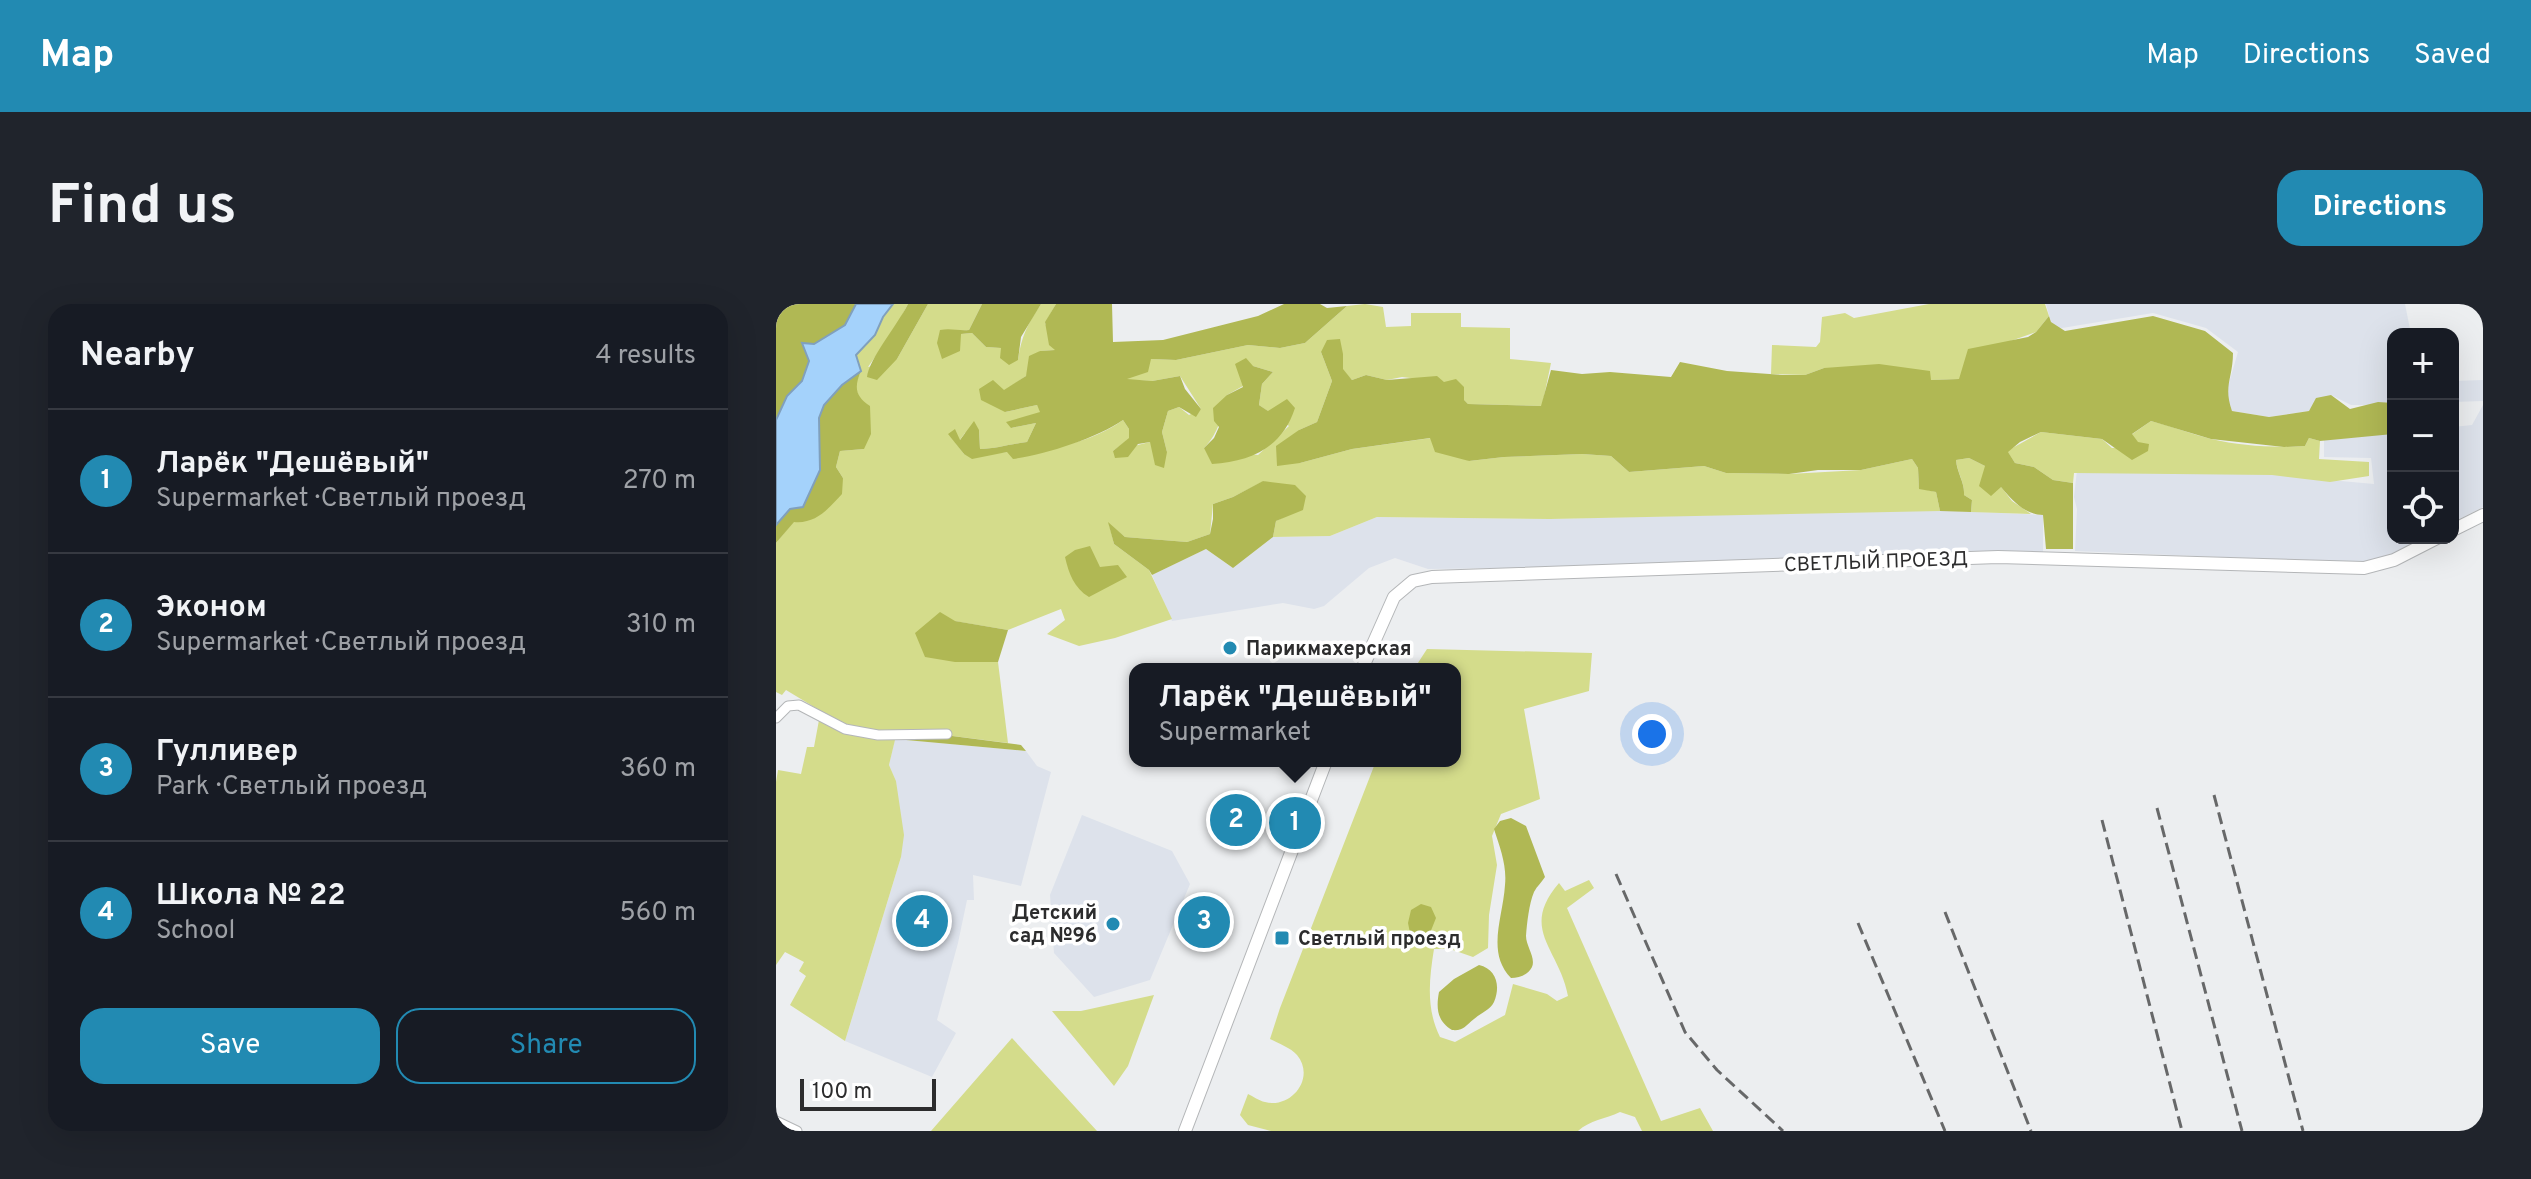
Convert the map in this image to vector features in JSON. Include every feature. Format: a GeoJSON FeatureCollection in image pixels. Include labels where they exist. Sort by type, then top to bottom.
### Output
{"type":"FeatureCollection","features":[{"type":"Feature","properties":{"kind":"street"},"geometry":{"type":"LineString","coordinates":[[2459,527],[2483,515]]}},
{"type":"Feature","properties":{"kind":"street","name":"СВЕТЛЫЙ ПРОЕЗД"},"geometry":{"type":"LineString","coordinates":[[1365,663],[1394,597],[1413,581],[1432,577],[1998,557],[2344,568],[2379,565],[2424,544]]}},
{"type":"Feature","properties":{"kind":"street"},"geometry":{"type":"LineString","coordinates":[[776,718],[788,706],[799,705],[845,729],[878,735],[947,734]]}},
{"type":"Feature","properties":{"kind":"street"},"geometry":{"type":"LineString","coordinates":[[1185,1131],[1324,767]]}},
{"type":"Feature","properties":{"kind":"street"},"geometry":{"type":"LineString","coordinates":[[776,1121],[797,1131]]}},
{"type":"Feature","properties":{"kind":"shaded area"},"geometry":{"type":"Polygon","coordinates":[[[2046,304],[2405,304],[2410,328],[2387,328],[2387,405],[2351,405],[2331,395],[2309,411],[2269,417],[2232,411],[2226,393],[2238,352],[2206,328],[2153,313],[2056,329],[2046,304]]]}},
{"type":"Feature","properties":{"kind":"shaded area"},"geometry":{"type":"Polygon","coordinates":[[[2483,380],[2483,401],[2459,402],[2459,381],[2483,380]]]}},
{"type":"Feature","properties":{"kind":"shaded area"},"geometry":{"type":"Polygon","coordinates":[[[2483,405],[2483,507],[2459,519],[2459,426],[2472,425],[2483,405]]]}},
{"type":"Feature","properties":{"kind":"shaded area"},"geometry":{"type":"Polygon","coordinates":[[[2387,433],[2387,544],[2412,544],[2386,557],[2364,563],[2075,551],[2077,470],[2211,469],[2374,484],[2371,458],[2324,457],[2324,438],[2387,433]]]}},
{"type":"Feature","properties":{"kind":"shaded area"},"geometry":{"type":"Polygon","coordinates":[[[1931,510],[2043,515],[2043,554],[1949,552],[1596,567],[1428,569],[1395,558],[1369,568],[1324,606],[1314,609],[1283,603],[1172,621],[1152,575],[1206,549],[1233,568],[1273,537],[1330,536],[1377,517],[1550,519],[1931,510]]]}},
{"type":"Feature","properties":{"kind":"shaded area"},"geometry":{"type":"Polygon","coordinates":[[[895,739],[1026,751],[1037,766],[1051,772],[1021,886],[973,875],[974,900],[967,900],[937,1020],[956,1033],[932,1077],[845,1041],[901,857],[896,781],[889,765],[895,739]]]}},
{"type":"Feature","properties":{"kind":"shaded area","name":"Детский сад №96"},"geometry":{"type":"Polygon","coordinates":[[[1082,815],[1172,851],[1190,884],[1150,980],[1094,997],[1054,953],[1050,895],[1082,815]]]}},
{"type":"Feature","properties":{"kind":"green space"},"geometry":{"type":"Polygon","coordinates":[[[776,304],[856,304],[845,325],[814,344],[802,343],[809,361],[802,381],[787,396],[776,420],[776,304]]]}},
{"type":"Feature","properties":{"kind":"green space"},"geometry":{"type":"Polygon","coordinates":[[[893,304],[908,304],[868,367],[897,359],[928,304],[982,304],[969,330],[960,331],[961,334],[972,333],[986,347],[1001,348],[1018,360],[1026,330],[1041,304],[1056,304],[1045,323],[1056,350],[1040,351],[1026,376],[1004,391],[1005,412],[1037,405],[1041,412],[1011,428],[1036,423],[1027,442],[980,449],[979,430],[965,433],[959,441],[949,434],[964,454],[1068,444],[1096,435],[1123,420],[1129,429],[1129,439],[1113,451],[1150,442],[1167,452],[1162,432],[1168,411],[1179,407],[1189,415],[1201,409],[1180,376],[1152,381],[1123,380],[1151,359],[1176,360],[1248,345],[1280,348],[1305,343],[1347,306],[1365,304],[1383,307],[1386,327],[1411,326],[1411,313],[1461,313],[1461,327],[1510,328],[1510,359],[1551,363],[1542,406],[1468,404],[1444,382],[1402,377],[1387,380],[1366,375],[1352,380],[1342,369],[1343,354],[1321,352],[1332,381],[1317,422],[1299,430],[1300,463],[1352,449],[1431,438],[1469,461],[1582,454],[1611,456],[1629,472],[1704,466],[1726,473],[1789,474],[1861,470],[1912,459],[1918,468],[1919,488],[1936,492],[1940,511],[1550,519],[1377,517],[1330,536],[1273,537],[1276,521],[1288,515],[1264,481],[1213,504],[1210,534],[1187,542],[1125,537],[1109,524],[1114,544],[1149,570],[1172,619],[1079,646],[1047,634],[1065,620],[1061,609],[1008,630],[954,621],[955,662],[998,662],[1008,743],[929,733],[904,735],[906,740],[895,740],[889,765],[896,781],[904,835],[901,857],[845,1041],[790,1005],[806,976],[799,971],[804,962],[785,952],[776,965],[776,782],[778,770],[801,774],[807,747],[814,747],[819,720],[889,737],[839,722],[786,690],[782,695],[776,692],[776,543],[794,521],[843,478],[836,467],[840,451],[864,449],[855,385],[861,371],[856,355],[875,335],[893,304]],[[1253,366],[1243,386],[1227,395],[1217,430],[1204,448],[1258,455],[1289,426],[1259,405],[1262,384],[1273,372],[1253,366]]]}},
{"type":"Feature","properties":{"kind":"green space"},"geometry":{"type":"Polygon","coordinates":[[[908,304],[928,304],[897,359],[877,380],[867,377],[873,361],[908,304]]]}},
{"type":"Feature","properties":{"kind":"green space"},"geometry":{"type":"Polygon","coordinates":[[[982,304],[1041,304],[1021,337],[1018,360],[1009,365],[1000,358],[1001,348],[986,347],[972,333],[961,334],[960,351],[942,359],[937,343],[940,330],[969,330],[982,304]]]}},
{"type":"Feature","properties":{"kind":"green space"},"geometry":{"type":"Polygon","coordinates":[[[1056,304],[1112,304],[1113,342],[1163,340],[1258,316],[1284,304],[1320,304],[1327,308],[1347,306],[1305,343],[1280,348],[1248,345],[1176,360],[1151,359],[1148,372],[1127,379],[1152,381],[1180,376],[1185,389],[1201,409],[1196,417],[1179,407],[1168,411],[1162,432],[1167,452],[1164,468],[1155,465],[1150,442],[1138,444],[1128,457],[1115,458],[1113,451],[1129,438],[1129,429],[1123,420],[1085,439],[1040,454],[1013,459],[1007,452],[972,459],[948,434],[955,429],[960,440],[974,421],[979,430],[980,449],[1027,442],[1036,423],[1011,428],[1006,422],[1040,412],[1037,405],[1005,412],[981,400],[979,389],[993,380],[1004,390],[1026,376],[1029,356],[1055,350],[1049,345],[1045,322],[1056,304]]]}},
{"type":"Feature","properties":{"kind":"green space"},"geometry":{"type":"Polygon","coordinates":[[[1929,304],[2045,304],[2049,316],[2036,332],[2005,343],[1960,379],[1931,380],[1824,368],[1805,375],[1771,374],[1772,345],[1816,347],[1820,342],[1822,317],[1845,313],[1854,318],[1929,304]]]}},
{"type":"Feature","properties":{"kind":"green space"},"geometry":{"type":"Polygon","coordinates":[[[2049,316],[2051,322],[2065,331],[2153,316],[2205,331],[2233,353],[2228,388],[2232,411],[2269,417],[2309,411],[2316,398],[2331,395],[2350,409],[2387,403],[2387,435],[2320,441],[2309,438],[2305,446],[2284,447],[2211,439],[2151,421],[2132,434],[2138,442],[2149,444],[2148,451],[2132,460],[2102,439],[2041,432],[2008,452],[2015,463],[2034,467],[2053,480],[2073,483],[2073,549],[2046,549],[2043,515],[2025,509],[2001,487],[1991,496],[1979,486],[1985,466],[1969,458],[1956,460],[1964,495],[1972,500],[1971,512],[1940,511],[1936,492],[1919,489],[1918,468],[1912,459],[1861,470],[1789,474],[1726,473],[1704,466],[1629,472],[1611,456],[1582,454],[1469,461],[1435,452],[1430,438],[1352,449],[1277,466],[1276,446],[1317,422],[1332,381],[1321,352],[1327,340],[1340,339],[1343,369],[1352,380],[1366,375],[1387,380],[1437,376],[1444,382],[1456,379],[1464,387],[1464,400],[1468,404],[1541,406],[1551,370],[1671,377],[1680,362],[1727,371],[1805,375],[1824,368],[1879,364],[1930,371],[1931,380],[1959,379],[1968,349],[2028,337],[2049,316]]]}},
{"type":"Feature","properties":{"kind":"green space"},"geometry":{"type":"Polygon","coordinates":[[[1246,358],[1253,366],[1273,372],[1262,384],[1259,405],[1268,411],[1287,399],[1295,408],[1282,433],[1263,450],[1240,460],[1212,464],[1204,448],[1219,427],[1214,421],[1213,408],[1227,395],[1243,387],[1235,364],[1246,358]]]}},
{"type":"Feature","properties":{"kind":"green space"},"geometry":{"type":"Polygon","coordinates":[[[861,371],[857,391],[870,406],[871,434],[864,449],[840,451],[836,467],[843,478],[842,494],[815,518],[794,522],[776,543],[776,525],[820,470],[818,431],[824,405],[861,371]]]}},
{"type":"Feature","properties":{"kind":"green space"},"geometry":{"type":"Polygon","coordinates":[[[2151,421],[2211,439],[2246,445],[2305,446],[2309,438],[2320,441],[2319,459],[2369,462],[2369,476],[2330,482],[2272,475],[2074,473],[2073,483],[2053,480],[2034,467],[2015,463],[2007,451],[2041,432],[2102,439],[2112,448],[2149,445],[2138,443],[2131,435],[2151,421]]]}},
{"type":"Feature","properties":{"kind":"green space"},"geometry":{"type":"Polygon","coordinates":[[[1969,458],[1985,466],[2012,501],[2031,514],[1971,512],[1972,500],[1964,495],[1956,460],[1969,458]]]}},
{"type":"Feature","properties":{"kind":"green space"},"geometry":{"type":"Polygon","coordinates":[[[1263,481],[1295,485],[1306,496],[1303,510],[1276,521],[1273,537],[1233,568],[1206,549],[1152,575],[1114,544],[1108,522],[1125,537],[1187,542],[1210,534],[1213,504],[1263,481]]]}},
{"type":"Feature","properties":{"kind":"green space"},"geometry":{"type":"Polygon","coordinates":[[[1090,546],[1100,567],[1118,565],[1127,577],[1089,597],[1073,580],[1065,557],[1090,546]]]}},
{"type":"Feature","properties":{"kind":"green space"},"geometry":{"type":"Polygon","coordinates":[[[940,612],[955,621],[1008,630],[998,662],[955,662],[925,657],[915,633],[940,612]]]}},
{"type":"Feature","properties":{"kind":"green space"},"geometry":{"type":"Polygon","coordinates":[[[1427,649],[1592,653],[1589,691],[1524,709],[1540,799],[1501,814],[1492,836],[1497,865],[1489,915],[1488,948],[1473,957],[1450,949],[1434,949],[1430,994],[1432,1016],[1440,1037],[1455,1042],[1505,1015],[1513,984],[1547,994],[1557,1001],[1568,996],[1545,939],[1542,914],[1559,883],[1565,891],[1589,880],[1594,888],[1567,908],[1661,1121],[1700,1108],[1713,1131],[1642,1131],[1635,1117],[1620,1112],[1578,1131],[1271,1131],[1248,1125],[1240,1115],[1248,1094],[1263,1101],[1284,1101],[1298,1090],[1302,1082],[1304,1073],[1297,1055],[1270,1039],[1374,767],[1461,767],[1461,663],[1418,663],[1427,649]]]}},
{"type":"Feature","properties":{"kind":"green space"},"geometry":{"type":"Polygon","coordinates":[[[929,733],[1021,745],[1026,751],[906,740],[904,734],[929,733]]]}},
{"type":"Feature","properties":{"kind":"green space"},"geometry":{"type":"Polygon","coordinates":[[[1511,818],[1526,826],[1545,877],[1534,892],[1528,914],[1526,936],[1532,967],[1523,976],[1511,978],[1499,957],[1498,934],[1505,878],[1494,829],[1500,821],[1511,818]]]}},
{"type":"Feature","properties":{"kind":"green space"},"geometry":{"type":"Polygon","coordinates":[[[1421,904],[1431,907],[1436,918],[1430,933],[1425,938],[1417,938],[1410,933],[1408,923],[1411,910],[1421,904]]]}},
{"type":"Feature","properties":{"kind":"green space"},"geometry":{"type":"Polygon","coordinates":[[[1195,905],[1223,919],[1217,936],[1200,938],[1185,927],[1187,912],[1195,905]]]}},
{"type":"Feature","properties":{"kind":"green space"},"geometry":{"type":"Polygon","coordinates":[[[1479,965],[1490,970],[1496,979],[1494,1002],[1464,1028],[1452,1030],[1443,1023],[1439,1014],[1439,992],[1479,965]]]}},
{"type":"Feature","properties":{"kind":"green space"},"geometry":{"type":"Polygon","coordinates":[[[1154,995],[1128,1066],[1114,1086],[1052,1011],[1081,1011],[1154,995]]]}},
{"type":"Feature","properties":{"kind":"green space"},"geometry":{"type":"Polygon","coordinates":[[[1012,1038],[1097,1131],[931,1131],[1012,1038]]]}},
{"type":"Feature","properties":{"kind":"water"},"geometry":{"type":"Polygon","coordinates":[[[856,304],[893,304],[875,335],[856,355],[861,371],[842,385],[824,405],[819,418],[820,470],[803,507],[790,509],[776,525],[776,420],[787,396],[802,381],[809,361],[802,343],[814,344],[845,325],[856,304]]]}},
{"type":"Feature","properties":{"kind":"railway"},"geometry":{"type":"LineString","coordinates":[[2214,795],[2303,1131]]}},
{"type":"Feature","properties":{"kind":"railway"},"geometry":{"type":"LineString","coordinates":[[2157,808],[2242,1131]]}},
{"type":"Feature","properties":{"kind":"railway"},"geometry":{"type":"LineString","coordinates":[[2102,820],[2182,1131]]}},
{"type":"Feature","properties":{"kind":"railway"},"geometry":{"type":"LineString","coordinates":[[1616,874],[1685,1032],[1717,1070],[1783,1131]]}},
{"type":"Feature","properties":{"kind":"railway"},"geometry":{"type":"LineString","coordinates":[[1945,912],[2031,1131]]}},
{"type":"Feature","properties":{"kind":"railway"},"geometry":{"type":"LineString","coordinates":[[1858,923],[1945,1131]]}},
{"type":"Feature","properties":{"kind":"place","name":"Парикмахерская"},"geometry":{"type":"Point","coordinates":[1230,648]}},
{"type":"Feature","properties":{"kind":"place","name":"Эконом"},"geometry":{"type":"Point","coordinates":[1236,820]}},
{"type":"Feature","properties":{"kind":"place","name":"Ларёк \"Дешёвый\""},"geometry":{"type":"Point","coordinates":[1295,823]}},
{"type":"Feature","properties":{"kind":"place","name":"Школа № 22"},"geometry":{"type":"Point","coordinates":[922,921]}},
{"type":"Feature","properties":{"kind":"place","name":"Гулливер"},"geometry":{"type":"Point","coordinates":[1204,922]}},
{"type":"Feature","properties":{"kind":"place","name":"Детский сад №96"},"geometry":{"type":"Point","coordinates":[1113,924]}},
{"type":"Feature","properties":{"kind":"place","name":"Светлый проезд"},"geometry":{"type":"Point","coordinates":[1282,938]}}]}
